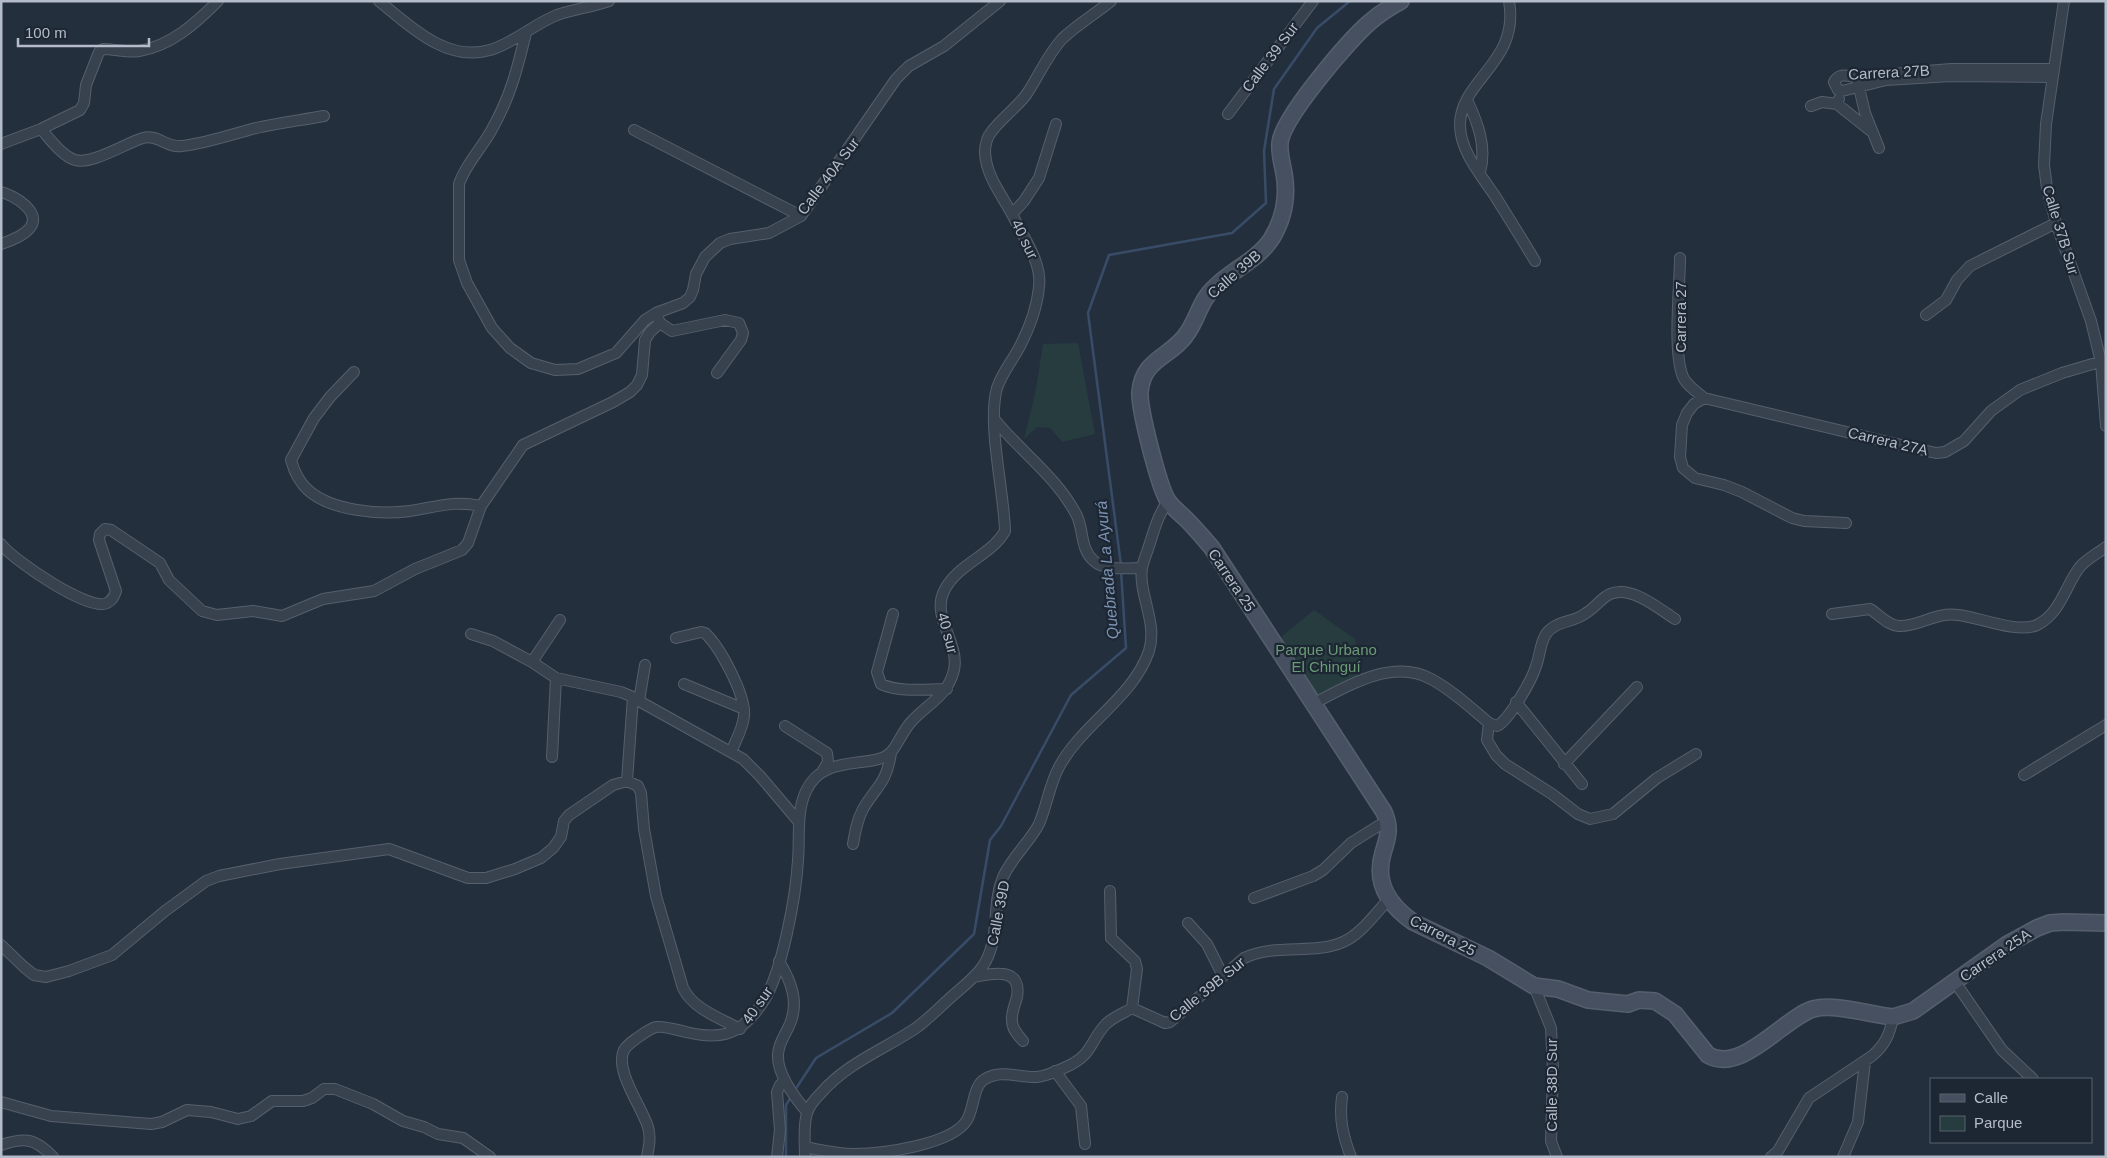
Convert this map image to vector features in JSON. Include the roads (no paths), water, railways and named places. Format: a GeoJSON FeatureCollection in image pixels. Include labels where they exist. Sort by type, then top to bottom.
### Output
{"type":"FeatureCollection","features":[{"type":"Feature","properties":{"kind":"street"},"geometry":{"type":"LineString","coordinates":[[1,144],[41,129],[80,110],[84,103],[86,85],[99,52],[104,49],[139,51],[164,43],[179,35],[218,1]]}},
{"type":"Feature","properties":{"kind":"street"},"geometry":{"type":"LineString","coordinates":[[379,1],[426,38],[446,48],[464,52],[490,50],[526,33],[557,15],[609,1]]}},
{"type":"Feature","properties":{"kind":"street","name":"Calle 40A Sur"},"geometry":{"type":"LineString","coordinates":[[658,318],[690,297],[700,265],[705,257],[720,243],[730,239],[769,233],[802,216],[896,79],[909,66],[944,46],[1000,1]]}},
{"type":"Feature","properties":{"kind":"street","name":"40 sur"},"geometry":{"type":"LineString","coordinates":[[947,689],[954,671],[956,656],[943,620],[940,604],[943,591],[961,571],[1000,540],[1005,531],[995,420],[997,388],[1029,327],[1040,286],[1038,270],[1032,253],[994,184],[987,167],[986,141],[992,130],[1026,94],[1048,58],[1062,40],[1077,26],[1111,1]]}},
{"type":"Feature","properties":{"kind":"street","name":"Calle 39 Sur"},"geometry":{"type":"LineString","coordinates":[[1228,114],[1313,1]]}},
{"type":"Feature","properties":{"kind":"street","name":"Calle 39B"},"geometry":{"type":"LineString","coordinates":[[1168,501],[1162,489],[1144,421],[1140,393],[1142,378],[1149,367],[1188,333],[1203,302],[1214,287],[1258,254],[1271,240],[1279,225],[1285,207],[1285,180],[1280,142],[1284,129],[1313,86],[1354,37],[1386,9],[1401,1]]}},
{"type":"Feature","properties":{"kind":"street"},"geometry":{"type":"LineString","coordinates":[[1509,1],[1511,12],[1505,44],[1498,58],[1467,100],[1461,114],[1460,125],[1462,137],[1472,162],[1535,261]]}},
{"type":"Feature","properties":{"kind":"street","name":"Calle 37B Sur"},"geometry":{"type":"LineString","coordinates":[[2064,1],[2046,124],[2044,165],[2047,188],[2056,223],[2091,321],[2103,361],[2106,426]]}},
{"type":"Feature","properties":{"kind":"street"},"geometry":{"type":"LineString","coordinates":[[526,33],[514,82],[508,97],[490,133],[462,176],[459,184],[459,260],[467,283],[492,328],[510,348],[531,363],[555,370],[578,369],[616,353],[645,320],[658,318],[672,330],[725,320],[739,323],[743,333],[741,340],[717,373]]}},
{"type":"Feature","properties":{"kind":"street","name":"Carrera 27B"},"geometry":{"type":"LineString","coordinates":[[1951,72],[1886,80],[1842,91],[1835,86],[1836,78],[1842,75],[1857,77],[1951,72],[2054,73]]}},
{"type":"Feature","properties":{"kind":"street"},"geometry":{"type":"LineString","coordinates":[[1857,77],[1858,88],[1879,148]]}},
{"type":"Feature","properties":{"kind":"street"},"geometry":{"type":"LineString","coordinates":[[1837,104],[1842,91]]}},
{"type":"Feature","properties":{"kind":"street"},"geometry":{"type":"LineString","coordinates":[[1467,100],[1477,124],[1483,146],[1483,160],[1480,172]]}},
{"type":"Feature","properties":{"kind":"street"},"geometry":{"type":"LineString","coordinates":[[1812,106],[1822,102],[1837,104],[1872,132]]}},
{"type":"Feature","properties":{"kind":"street"},"geometry":{"type":"LineString","coordinates":[[41,129],[68,156],[80,161],[96,157],[143,138],[154,137],[167,144],[181,146],[197,144],[258,128],[324,116]]}},
{"type":"Feature","properties":{"kind":"street"},"geometry":{"type":"LineString","coordinates":[[1012,214],[1024,201],[1039,178],[1056,124]]}},
{"type":"Feature","properties":{"kind":"street"},"geometry":{"type":"LineString","coordinates":[[634,130],[802,216]]}},
{"type":"Feature","properties":{"kind":"street"},"geometry":{"type":"LineString","coordinates":[[1,192],[10,194],[23,202],[31,213],[33,221],[29,229],[1,244]]}},
{"type":"Feature","properties":{"kind":"street"},"geometry":{"type":"LineString","coordinates":[[1926,315],[1946,300],[1957,280],[1970,266],[2056,223]]}},
{"type":"Feature","properties":{"kind":"street","name":"Carrera 27"},"geometry":{"type":"LineString","coordinates":[[1680,258],[1678,346],[1680,363],[1684,378],[1691,388],[1704,398]]}},
{"type":"Feature","properties":{"kind":"street"},"geometry":{"type":"LineString","coordinates":[[1,544],[23,566],[50,582],[97,604],[106,604],[114,598],[116,591],[100,540],[100,534],[105,529],[111,530],[160,563],[174,585],[202,611],[217,615],[252,611],[282,616],[323,600],[374,591],[415,569],[462,550],[468,543],[481,506],[523,445],[630,392],[637,385],[642,374],[645,340],[658,318]]}},
{"type":"Feature","properties":{"kind":"street","name":"Carrera 27A"},"geometry":{"type":"LineString","coordinates":[[1704,398],[1936,453],[1945,452],[1964,441],[1991,411],[2020,390],[2062,373],[2103,361]]}},
{"type":"Feature","properties":{"kind":"street"},"geometry":{"type":"LineString","coordinates":[[354,372],[330,397],[314,418],[291,460],[294,472],[308,490],[330,503],[363,512],[408,511],[463,502],[481,506]]}},
{"type":"Feature","properties":{"kind":"street"},"geometry":{"type":"LineString","coordinates":[[1704,398],[1694,404],[1687,413],[1682,426],[1680,457],[1683,468],[1695,478],[1724,485],[1742,492],[1792,518],[1804,521],[1846,523]]}},
{"type":"Feature","properties":{"kind":"street"},"geometry":{"type":"LineString","coordinates":[[995,420],[1066,498],[1077,517],[1087,554],[1095,563],[1106,567],[1142,568],[1156,520],[1168,501]]}},
{"type":"Feature","properties":{"kind":"street","name":"Carrera 25"},"geometry":{"type":"LineString","coordinates":[[1168,501],[1212,548],[1373,793],[1388,822],[1389,832],[1380,874],[1388,900],[1413,922],[1488,958],[1534,986],[1558,989],[1588,1000],[1628,1004],[1639,1000],[1655,1001],[1675,1014],[1708,1055],[1714,1059],[1721,1060],[1764,1043],[1811,1010],[1831,1008],[1893,1017]]}},
{"type":"Feature","properties":{"kind":"street"},"geometry":{"type":"LineString","coordinates":[[1832,614],[1870,609],[1892,624],[1900,626],[1936,615],[1947,614],[2018,627],[2036,626],[2056,609],[2079,569],[2087,560],[2106,547]]}},
{"type":"Feature","properties":{"kind":"street","name":"Calle 39D"},"geometry":{"type":"LineString","coordinates":[[807,1112],[832,1080],[856,1062],[914,1029],[935,1014],[974,977],[992,950],[1003,878],[1013,859],[1027,843],[1038,825],[1045,808],[1050,786],[1060,765],[1074,745],[1124,690],[1146,659],[1150,647],[1150,623],[1142,568]]}},
{"type":"Feature","properties":{"kind":"street"},"geometry":{"type":"LineString","coordinates":[[1313,704],[1346,686],[1373,676],[1393,672],[1411,672],[1431,678],[1489,723],[1499,725],[1516,702],[1536,669],[1546,634],[1553,626],[1582,616],[1611,594],[1618,592],[1631,594],[1675,619]]}},
{"type":"Feature","properties":{"kind":"street"},"geometry":{"type":"LineString","coordinates":[[893,614],[877,672],[881,684],[888,688],[901,689],[947,689]]}},
{"type":"Feature","properties":{"kind":"street"},"geometry":{"type":"LineString","coordinates":[[532,662],[560,620]]}},
{"type":"Feature","properties":{"kind":"street"},"geometry":{"type":"LineString","coordinates":[[676,638],[701,632],[709,636],[738,688],[744,709],[742,727],[731,752]]}},
{"type":"Feature","properties":{"kind":"street"},"geometry":{"type":"LineString","coordinates":[[471,634],[493,641],[532,662],[556,678],[622,692],[731,752],[760,776],[799,822]]}},
{"type":"Feature","properties":{"kind":"street"},"geometry":{"type":"LineString","coordinates":[[627,781],[636,699],[645,665]]}},
{"type":"Feature","properties":{"kind":"street"},"geometry":{"type":"LineString","coordinates":[[552,757],[556,678]]}},
{"type":"Feature","properties":{"kind":"street"},"geometry":{"type":"LineString","coordinates":[[684,684],[744,709]]}},
{"type":"Feature","properties":{"kind":"street"},"geometry":{"type":"LineString","coordinates":[[1564,764],[1638,687]]}},
{"type":"Feature","properties":{"kind":"street"},"geometry":{"type":"LineString","coordinates":[[853,844],[862,811],[886,776],[891,753],[911,721],[947,689]]}},
{"type":"Feature","properties":{"kind":"street"},"geometry":{"type":"LineString","coordinates":[[1516,702],[1582,784]]}},
{"type":"Feature","properties":{"kind":"street"},"geometry":{"type":"LineString","coordinates":[[1489,723],[1487,740],[1496,755],[1505,764],[1552,794],[1578,814],[1590,819],[1613,814],[1657,778],[1696,754]]}},
{"type":"Feature","properties":{"kind":"street"},"geometry":{"type":"LineString","coordinates":[[2024,775],[2106,725]]}},
{"type":"Feature","properties":{"kind":"street"},"geometry":{"type":"LineString","coordinates":[[785,726],[827,753],[828,762],[822,773]]}},
{"type":"Feature","properties":{"kind":"street","name":"40 sur"},"geometry":{"type":"LineString","coordinates":[[647,1157],[650,1144],[648,1127],[625,1076],[622,1062],[624,1049],[655,1027],[698,1035],[716,1036],[729,1034],[740,1029],[763,1002],[779,961],[797,877],[799,822],[806,791],[822,773],[836,766],[881,759],[891,753]]}},
{"type":"Feature","properties":{"kind":"street"},"geometry":{"type":"LineString","coordinates":[[1,944],[34,975],[46,977],[69,972],[112,955],[165,911],[206,881],[219,876],[290,863],[389,849],[468,878],[486,878],[541,858],[553,848],[561,837],[564,822],[569,815],[613,785],[627,781],[638,786],[642,793],[644,829],[656,896],[683,988],[693,1002],[740,1029]]}},
{"type":"Feature","properties":{"kind":"street"},"geometry":{"type":"LineString","coordinates":[[1254,898],[1313,876],[1323,870],[1351,843],[1388,822]]}},
{"type":"Feature","properties":{"kind":"street"},"geometry":{"type":"LineString","coordinates":[[779,961],[792,984],[794,1005],[790,1023],[779,1046],[778,1056],[787,1083],[798,1102],[807,1112],[805,1152],[855,1155],[918,1146],[949,1136],[959,1129],[967,1120],[978,1085],[986,1078],[1008,1073],[1034,1077],[1056,1071],[1083,1058],[1106,1024],[1132,1008],[1137,969],[1135,961],[1111,938],[1110,891]]}},
{"type":"Feature","properties":{"kind":"street","name":"Calle 39B Sur"},"geometry":{"type":"LineString","coordinates":[[1132,1008],[1161,1021],[1170,1022],[1244,958],[1254,953],[1332,946],[1345,942],[1356,934],[1388,900]]}},
{"type":"Feature","properties":{"kind":"street"},"geometry":{"type":"LineString","coordinates":[[1188,923],[1213,953],[1223,976]]}},
{"type":"Feature","properties":{"kind":"street","name":"Carrera 25A"},"geometry":{"type":"LineString","coordinates":[[1893,1017],[1913,1011],[2006,946],[2037,928],[2050,923],[2106,923]]}},
{"type":"Feature","properties":{"kind":"street"},"geometry":{"type":"LineString","coordinates":[[974,977],[1000,972],[1010,976],[1016,984],[1017,995],[1012,1020],[1014,1030],[1023,1041]]}},
{"type":"Feature","properties":{"kind":"street"},"geometry":{"type":"LineString","coordinates":[[1955,982],[2002,1050],[2032,1078]]}},
{"type":"Feature","properties":{"kind":"street","name":"Calle 38D Sur"},"geometry":{"type":"LineString","coordinates":[[1534,986],[1551,1028],[1553,1070],[1550,1141],[1556,1156]]}},
{"type":"Feature","properties":{"kind":"street"},"geometry":{"type":"LineString","coordinates":[[1771,1157],[1778,1151],[1809,1098],[1881,1049],[1887,1040],[1893,1017]]}},
{"type":"Feature","properties":{"kind":"street"},"geometry":{"type":"LineString","coordinates":[[1843,1157],[1858,1122],[1865,1061]]}},
{"type":"Feature","properties":{"kind":"street"},"geometry":{"type":"LineString","coordinates":[[1056,1071],[1082,1106],[1085,1144]]}},
{"type":"Feature","properties":{"kind":"street"},"geometry":{"type":"LineString","coordinates":[[777,1157],[780,1130],[777,1092],[787,1083]]}},
{"type":"Feature","properties":{"kind":"street"},"geometry":{"type":"LineString","coordinates":[[1,1102],[51,1116],[151,1124],[162,1122],[187,1110],[211,1112],[238,1119],[251,1116],[272,1101],[303,1101],[312,1098],[324,1089],[335,1089],[374,1104],[403,1121],[424,1127],[438,1134],[463,1138],[490,1157]]}},
{"type":"Feature","properties":{"kind":"street"},"geometry":{"type":"LineString","coordinates":[[1342,1097],[1340,1110],[1343,1135],[1351,1157]]}},
{"type":"Feature","properties":{"kind":"street"},"geometry":{"type":"LineString","coordinates":[[1,1145],[29,1139],[42,1146],[53,1157]]}},
{"type":"Feature","properties":{"kind":"waterway","name":"Quebrada La Ayurá"},"geometry":{"type":"LineString","coordinates":[[1121,565],[1088,313],[1109,255],[1232,233],[1266,203],[1264,151],[1274,89],[1317,28],[1350,1]]}},
{"type":"Feature","properties":{"kind":"waterway","name":"Quebrada La Ayurá"},"geometry":{"type":"LineString","coordinates":[[795,1090],[816,1058],[892,1013],[974,934],[990,840],[1001,826],[1071,695],[1126,648],[1121,571]]}},
{"type":"Feature","properties":{"kind":"waterway","name":"Quebrada La Ayurá"},"geometry":{"type":"LineString","coordinates":[[786,1157],[786,1105],[791,1097]]}},
{"type":"Feature","properties":{"kind":"park label","name":"Parque Urbano El Chinguí"},"geometry":{"type":"Point","coordinates":[1326,658]}}]}
